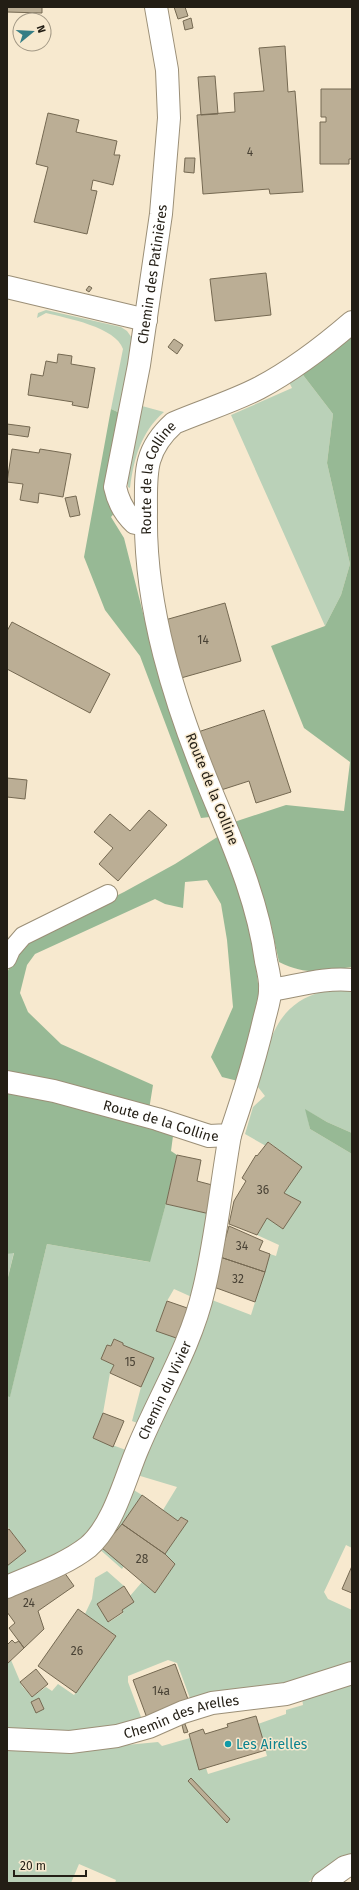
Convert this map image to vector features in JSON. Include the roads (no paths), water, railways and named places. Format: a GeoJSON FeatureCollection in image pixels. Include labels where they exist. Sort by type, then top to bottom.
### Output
{"type":"FeatureCollection","features":[{"type":"Feature","properties":{"kind":"street","name":"Chemin des Patinières"},"geometry":{"type":"LineString","coordinates":[[146,522],[135,523],[129,517],[118,498],[115,487],[139,365],[161,214],[169,118],[167,70],[156,7]]}},
{"type":"Feature","properties":{"kind":"street"},"geometry":{"type":"LineString","coordinates":[[7,288],[146,320]]}},
{"type":"Feature","properties":{"kind":"street","name":"Route de la Colline"},"geometry":{"type":"LineString","coordinates":[[7,1082],[54,1091],[150,1117],[209,1136],[230,1135],[261,1033],[270,990],[262,931],[241,865],[210,789],[170,675],[156,621],[147,565],[146,478],[152,448],[164,432],[174,423],[258,388],[289,370],[326,345],[352,322]]}},
{"type":"Feature","properties":{"kind":"street"},"geometry":{"type":"LineString","coordinates":[[7,959],[11,950],[23,936],[108,894]]}},
{"type":"Feature","properties":{"kind":"street"},"geometry":{"type":"LineString","coordinates":[[270,990],[315,982],[342,979],[352,980]]}},
{"type":"Feature","properties":{"kind":"street","name":"Chemin du Vivier"},"geometry":{"type":"LineString","coordinates":[[7,1586],[67,1560],[82,1550],[94,1541],[109,1518],[139,1444],[183,1354],[204,1290],[230,1135]]}},
{"type":"Feature","properties":{"kind":"street","name":"Chemin des Arelles"},"geometry":{"type":"LineString","coordinates":[[7,1739],[70,1742],[117,1736],[148,1727],[183,1712],[212,1703],[286,1694],[352,1673]]}},
{"type":"Feature","properties":{"kind":"street"},"geometry":{"type":"LineString","coordinates":[[323,1883],[345,1867],[352,1865]]}},
{"type":"Feature","properties":{"kind":"place","name":"Les Airelles"},"geometry":{"type":"Point","coordinates":[228,1744]}}]}
